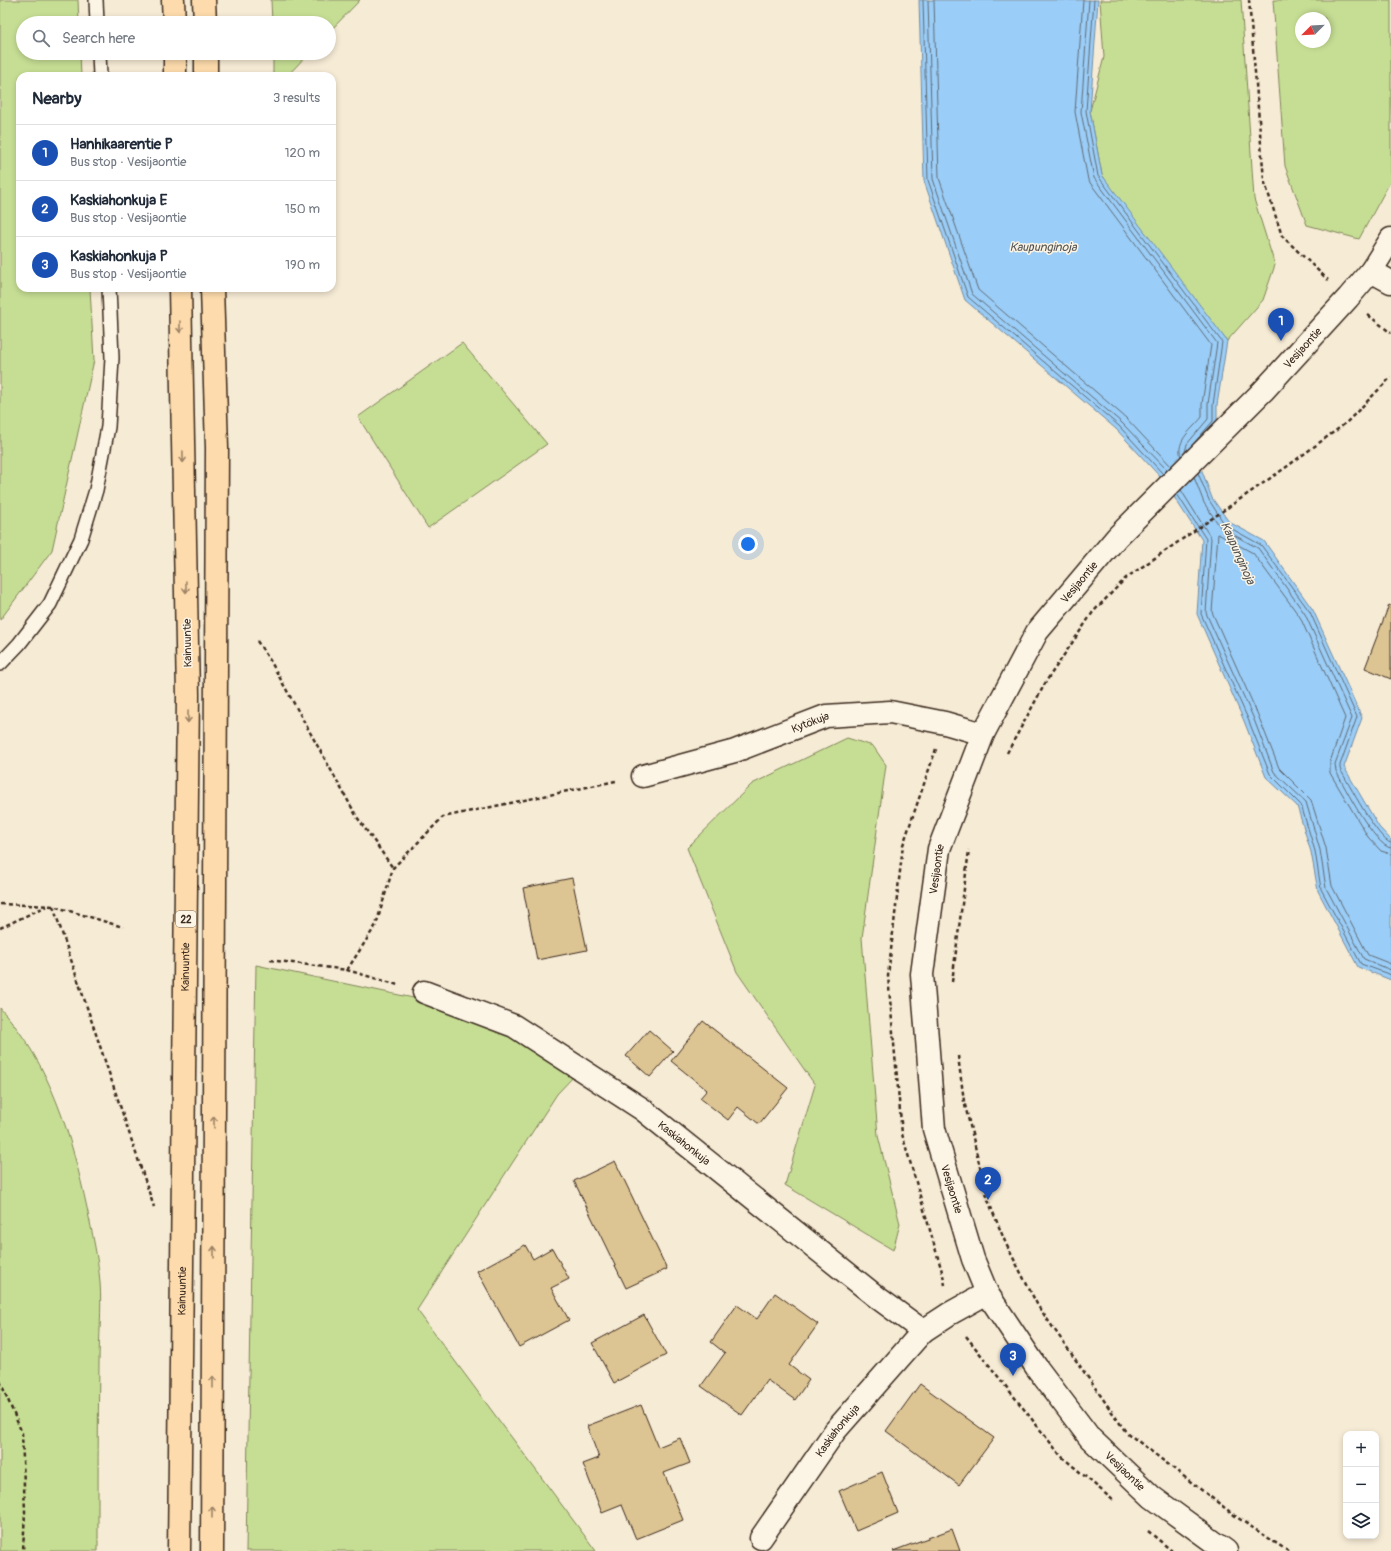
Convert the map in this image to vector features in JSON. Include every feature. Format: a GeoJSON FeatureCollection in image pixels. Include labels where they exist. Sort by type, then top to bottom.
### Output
{"type":"FeatureCollection","features":[{"type":"Feature","properties":{"kind":"highway"},"geometry":{"type":"LineString","coordinates":[[173,0],[174,16]]}},
{"type":"Feature","properties":{"kind":"highway"},"geometry":{"type":"LineString","coordinates":[[204,0],[205,16]]}},
{"type":"Feature","properties":{"kind":"highway"},"geometry":{"type":"LineString","coordinates":[[174,60],[175,72]]}},
{"type":"Feature","properties":{"kind":"highway"},"geometry":{"type":"LineString","coordinates":[[206,60],[206,72]]}},
{"type":"Feature","properties":{"kind":"highway","name":"Kainuuntie"},"geometry":{"type":"LineString","coordinates":[[179,1551],[188,695],[180,292]]}},
{"type":"Feature","properties":{"kind":"highway"},"geometry":{"type":"LineString","coordinates":[[212,292],[217,464],[212,1551]]}},
{"type":"Feature","properties":{"kind":"street","name":"Vesijaontie"},"geometry":{"type":"LineString","coordinates":[[1226,1551],[1152,1497],[1090,1438],[1036,1368],[987,1293],[972,1259],[934,1129],[922,974],[939,849],[983,734],[1037,632],[1117,537],[1263,391],[1348,298],[1371,271],[1391,239]]}},
{"type":"Feature","properties":{"kind":"street"},"geometry":{"type":"LineString","coordinates":[[1371,271],[1391,282]]}},
{"type":"Feature","properties":{"kind":"street","name":"Kytökuja"},"geometry":{"type":"LineString","coordinates":[[642,776],[735,750],[826,716],[890,712],[945,723],[983,734]]}},
{"type":"Feature","properties":{"kind":"street","name":"Kaskiahonkuja"},"geometry":{"type":"LineString","coordinates":[[424,992],[514,1026],[642,1109],[878,1298],[923,1331]]}},
{"type":"Feature","properties":{"kind":"street","name":"Kaskiahonkuja"},"geometry":{"type":"LineString","coordinates":[[761,1538],[834,1431],[923,1331],[949,1314],[987,1293]]}},
{"type":"Feature","properties":{"kind":"lane"},"geometry":{"type":"LineString","coordinates":[[96,0],[97,16]]}},
{"type":"Feature","properties":{"kind":"lane"},"geometry":{"type":"LineString","coordinates":[[99,60],[100,72]]}},
{"type":"Feature","properties":{"kind":"lane"},"geometry":{"type":"LineString","coordinates":[[0,664],[19,644],[50,604],[81,540],[96,490],[108,420],[112,358],[109,292]]}},
{"type":"Feature","properties":{"kind":"path"},"geometry":{"type":"LineString","coordinates":[[1249,0],[1264,180],[1282,236],[1348,298],[1391,334]]}},
{"type":"Feature","properties":{"kind":"path"},"geometry":{"type":"LineString","coordinates":[[1005,757],[1051,673],[1093,612],[1126,578],[1285,468],[1346,423],[1391,378]]}},
{"type":"Feature","properties":{"kind":"path"},"geometry":{"type":"LineString","coordinates":[[257,641],[271,662],[357,818],[393,868]]}},
{"type":"Feature","properties":{"kind":"path"},"geometry":{"type":"LineString","coordinates":[[347,970],[376,925],[393,868],[443,817],[642,776]]}},
{"type":"Feature","properties":{"kind":"path"},"geometry":{"type":"LineString","coordinates":[[952,982],[970,848]]}},
{"type":"Feature","properties":{"kind":"path"},"geometry":{"type":"LineString","coordinates":[[0,904],[53,906],[122,927]]}},
{"type":"Feature","properties":{"kind":"path"},"geometry":{"type":"LineString","coordinates":[[0,928],[47,906]]}},
{"type":"Feature","properties":{"kind":"path"},"geometry":{"type":"LineString","coordinates":[[53,906],[155,1211]]}},
{"type":"Feature","properties":{"kind":"path"},"geometry":{"type":"LineString","coordinates":[[270,960],[347,970],[424,992]]}},
{"type":"Feature","properties":{"kind":"path"},"geometry":{"type":"LineString","coordinates":[[957,1054],[964,1101],[988,1200],[1006,1244],[1038,1306],[1126,1432],[1238,1518],[1288,1551]]}},
{"type":"Feature","properties":{"kind":"path"},"geometry":{"type":"LineString","coordinates":[[0,1381],[22,1433],[25,1512],[22,1551]]}},
{"type":"Feature","properties":{"kind":"green space"},"geometry":{"type":"Polygon","coordinates":[[[0,0],[78,0],[79,16],[16,16],[16,60],[80,60],[81,72],[16,72],[16,292],[90,292],[94,360],[52,550],[0,620],[0,0]]]}},
{"type":"Feature","properties":{"kind":"green space"},"geometry":{"type":"Polygon","coordinates":[[[271,0],[360,0],[336,25],[336,16],[272,16],[271,0]]]}},
{"type":"Feature","properties":{"kind":"green space"},"geometry":{"type":"Polygon","coordinates":[[[1100,0],[1241,0],[1254,199],[1275,265],[1263,300],[1227,341],[1173,278],[1102,175],[1090,111],[1104,57],[1100,0]]]}},
{"type":"Feature","properties":{"kind":"green space"},"geometry":{"type":"Polygon","coordinates":[[[1273,0],[1391,0],[1391,180],[1359,239],[1307,225],[1285,166],[1273,0]]]}},
{"type":"Feature","properties":{"kind":"green space"},"geometry":{"type":"Polygon","coordinates":[[[273,60],[302,60],[291,72],[273,72],[273,60]]]}},
{"type":"Feature","properties":{"kind":"green space"},"geometry":{"type":"Polygon","coordinates":[[[462,343],[547,444],[428,528],[358,417],[462,343]]]}},
{"type":"Feature","properties":{"kind":"green space"},"geometry":{"type":"Polygon","coordinates":[[[847,738],[873,746],[886,765],[862,938],[878,1136],[900,1224],[893,1250],[785,1185],[815,1085],[737,972],[687,848],[752,784],[847,738]]]}},
{"type":"Feature","properties":{"kind":"green space"},"geometry":{"type":"Polygon","coordinates":[[[256,965],[423,1000],[508,1032],[575,1075],[557,1094],[417,1310],[596,1551],[246,1551],[256,965]]]}},
{"type":"Feature","properties":{"kind":"green space"},"geometry":{"type":"Polygon","coordinates":[[[0,1008],[33,1052],[57,1102],[81,1182],[96,1254],[101,1302],[99,1354],[98,1551],[0,1551],[0,1008]]]}},
{"type":"Feature","properties":{"kind":"water","name":"Kaupunginoja"},"geometry":{"type":"Polygon","coordinates":[[[919,0],[1098,0],[1090,111],[1102,175],[1227,341],[1217,405],[1217,423],[1194,449],[1212,498],[1229,522],[1264,541],[1313,610],[1362,718],[1344,767],[1379,827],[1391,840],[1391,980],[1358,967],[1318,891],[1311,852],[1297,806],[1266,777],[1244,721],[1197,614],[1202,540],[1163,480],[1116,429],[965,300],[924,181],[919,0]]]}},
{"type":"Feature","properties":{"kind":"building"},"geometry":{"type":"Polygon","coordinates":[[[1389,605],[1391,606],[1391,679],[1365,668],[1389,605]]]}},
{"type":"Feature","properties":{"kind":"building"},"geometry":{"type":"Polygon","coordinates":[[[572,878],[587,950],[537,960],[523,888],[572,878]]]}},
{"type":"Feature","properties":{"kind":"building"},"geometry":{"type":"Polygon","coordinates":[[[703,1021],[788,1088],[759,1124],[738,1107],[728,1120],[700,1098],[707,1090],[671,1061],[703,1021]]]}},
{"type":"Feature","properties":{"kind":"building"},"geometry":{"type":"Polygon","coordinates":[[[649,1030],[673,1051],[650,1077],[626,1056],[649,1030]]]}},
{"type":"Feature","properties":{"kind":"building"},"geometry":{"type":"Polygon","coordinates":[[[615,1161],[667,1269],[626,1288],[574,1181],[615,1161]]]}},
{"type":"Feature","properties":{"kind":"building"},"geometry":{"type":"Polygon","coordinates":[[[525,1245],[533,1259],[552,1248],[569,1279],[551,1288],[569,1320],[519,1347],[477,1271],[525,1245]]]}},
{"type":"Feature","properties":{"kind":"building"},"geometry":{"type":"Polygon","coordinates":[[[775,1293],[818,1324],[789,1365],[809,1380],[795,1400],[767,1380],[742,1415],[701,1386],[725,1353],[711,1342],[737,1305],[757,1319],[775,1293]]]}},
{"type":"Feature","properties":{"kind":"building"},"geometry":{"type":"Polygon","coordinates":[[[644,1315],[666,1355],[614,1383],[592,1343],[644,1315]]]}},
{"type":"Feature","properties":{"kind":"building"},"geometry":{"type":"Polygon","coordinates":[[[920,1384],[994,1438],[959,1485],[886,1431],[920,1384]]]}},
{"type":"Feature","properties":{"kind":"building"},"geometry":{"type":"Polygon","coordinates":[[[641,1405],[658,1447],[680,1438],[690,1463],[664,1473],[683,1520],[636,1539],[622,1505],[602,1513],[583,1464],[599,1458],[587,1426],[641,1405]]]}},
{"type":"Feature","properties":{"kind":"building"},"geometry":{"type":"Polygon","coordinates":[[[882,1472],[898,1513],[856,1531],[839,1491],[882,1472]]]}},
{"type":"Feature","properties":{"kind":"building"},"geometry":{"type":"Polygon","coordinates":[[[952,1529],[960,1551],[893,1551],[952,1529]]]}},
{"type":"Feature","properties":{"kind":"place","name":"Hanhikaarentie P"},"geometry":{"type":"Point","coordinates":[1281,341]}},
{"type":"Feature","properties":{"kind":"place","name":"Kaskiahonkuja E"},"geometry":{"type":"Point","coordinates":[988,1200]}},
{"type":"Feature","properties":{"kind":"place","name":"Kaskiahonkuja P"},"geometry":{"type":"Point","coordinates":[1013,1376]}}]}
